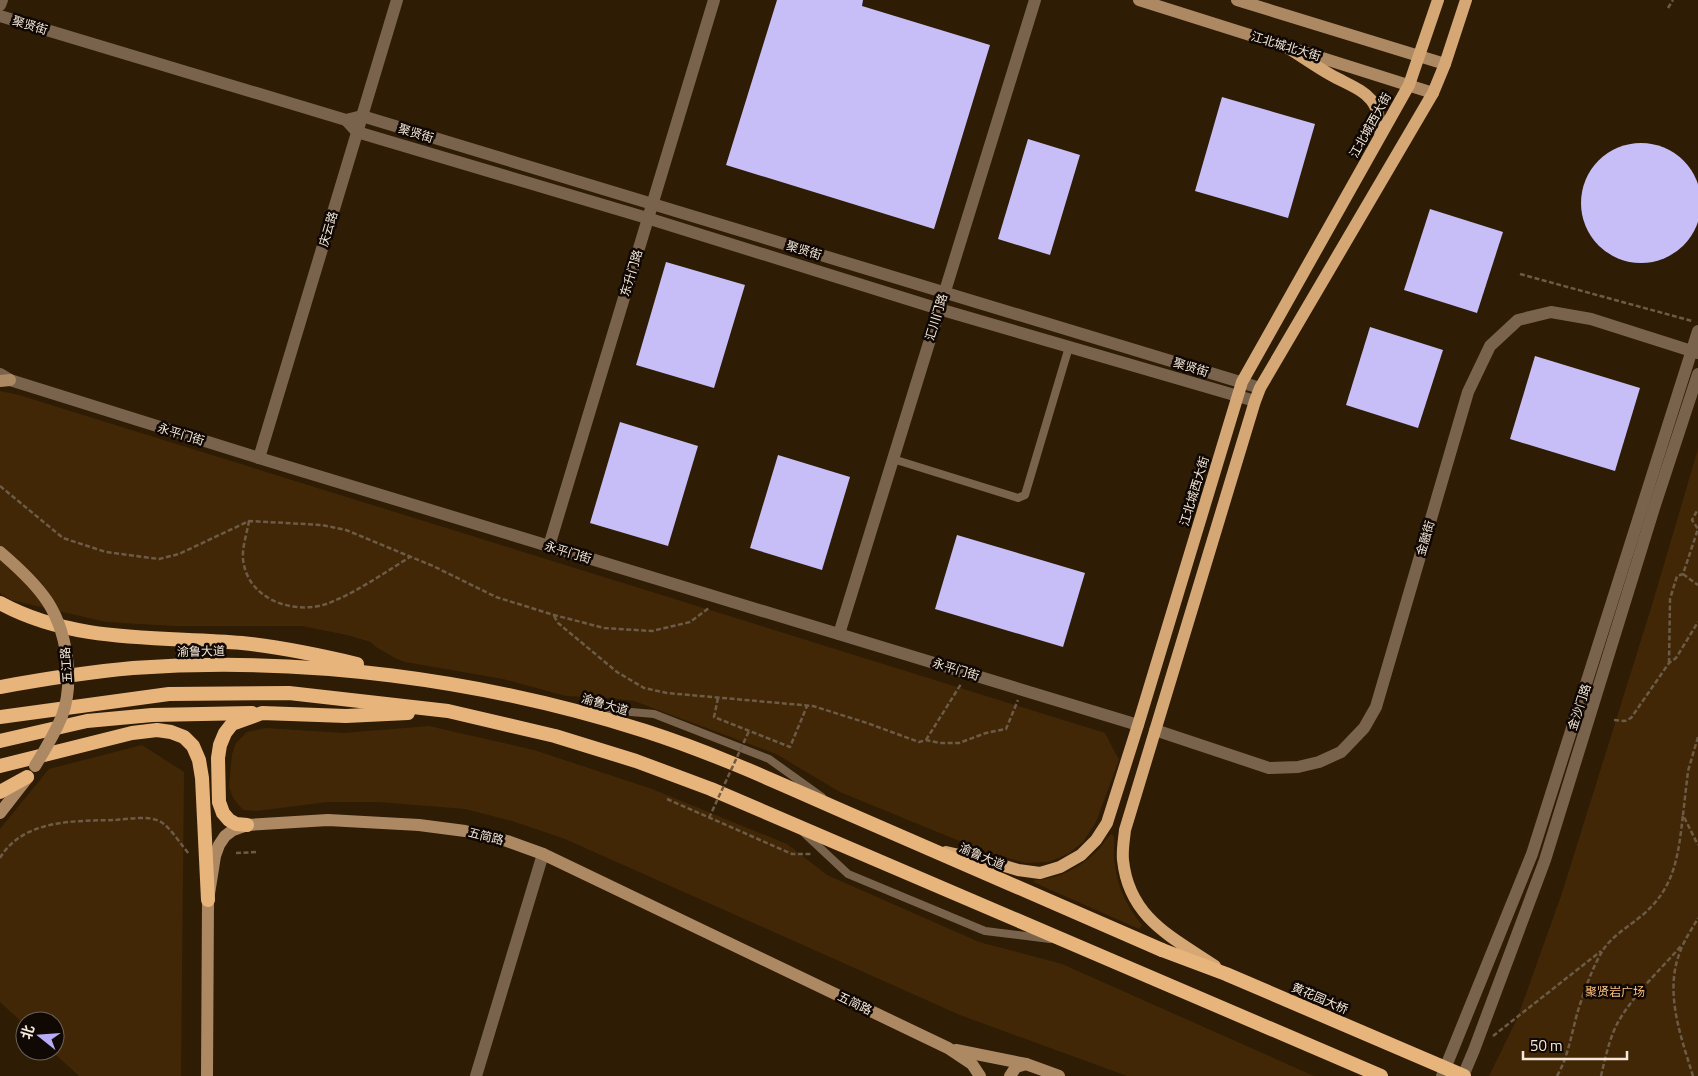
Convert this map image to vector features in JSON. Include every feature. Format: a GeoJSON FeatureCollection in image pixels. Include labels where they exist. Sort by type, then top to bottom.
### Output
{"type":"FeatureCollection","features":[{"type":"Feature","properties":{"kind":"highway"},"geometry":{"type":"LineString","coordinates":[[0,603],[46,622],[97,634],[145,639],[269,646],[300,651],[407,676]]}},
{"type":"Feature","properties":{"kind":"highway","name":"渝鲁大道"},"geometry":{"type":"LineString","coordinates":[[0,687],[85,673],[183,666],[241,665],[407,676],[558,705],[647,731],[724,760],[1162,950]]}},
{"type":"Feature","properties":{"kind":"highway"},"geometry":{"type":"LineString","coordinates":[[0,717],[169,694],[289,693],[448,711],[555,736],[636,761],[794,823],[1382,1076]]}},
{"type":"Feature","properties":{"kind":"highway"},"geometry":{"type":"LineString","coordinates":[[0,741],[87,722],[152,715],[262,713],[346,716],[448,711]]}},
{"type":"Feature","properties":{"kind":"highway"},"geometry":{"type":"LineString","coordinates":[[247,825],[236,824],[223,813],[219,802],[218,758],[220,745],[225,733],[232,724],[262,713]]}},
{"type":"Feature","properties":{"kind":"highway"},"geometry":{"type":"LineString","coordinates":[[0,766],[132,733],[157,730],[171,732],[184,737],[193,746],[199,760],[202,778],[208,900]]}},
{"type":"Feature","properties":{"kind":"highway"},"geometry":{"type":"LineString","coordinates":[[0,792],[31,772]]}},
{"type":"Feature","properties":{"kind":"highway","name":"黄花园大桥"},"geometry":{"type":"LineString","coordinates":[[1162,950],[1226,974],[1464,1076]]}},
{"type":"Feature","properties":{"kind":"main road","name":"江北城北大街"},"geometry":{"type":"LineString","coordinates":[[1139,0],[1433,93]]}},
{"type":"Feature","properties":{"kind":"main road"},"geometry":{"type":"LineString","coordinates":[[1237,0],[1445,64]]}},
{"type":"Feature","properties":{"kind":"main road","name":"江北城西大街"},"geometry":{"type":"LineString","coordinates":[[924,846],[1018,870],[1040,873],[1060,867],[1081,855],[1096,840],[1107,823],[1242,382],[1409,85],[1438,0]]}},
{"type":"Feature","properties":{"kind":"main road"},"geometry":{"type":"LineString","coordinates":[[1226,974],[1146,917],[1134,900],[1127,882],[1123,859],[1125,830],[1260,388],[1433,93],[1445,64],[1466,0]]}},
{"type":"Feature","properties":{"kind":"main road"},"geometry":{"type":"LineString","coordinates":[[1285,46],[1331,75],[1365,93],[1379,113],[1380,135]]}},
{"type":"Feature","properties":{"kind":"main road","name":"五江路"},"geometry":{"type":"LineString","coordinates":[[0,552],[37,587],[51,607],[62,629],[67,655],[69,682],[63,714],[31,772],[0,813]]}},
{"type":"Feature","properties":{"kind":"main road","name":"五简路"},"geometry":{"type":"LineString","coordinates":[[207,1076],[208,900],[215,856],[219,844],[229,833],[247,825],[328,820],[418,825],[465,831],[543,854],[948,1048],[972,1064],[980,1076]]}},
{"type":"Feature","properties":{"kind":"main road","name":"五简路"},"geometry":{"type":"LineString","coordinates":[[948,1048],[1026,1064],[1059,1076]]}},
{"type":"Feature","properties":{"kind":"main road"},"geometry":{"type":"LineString","coordinates":[[1010,1076],[1016,1067],[1026,1064]]}},
{"type":"Feature","properties":{"kind":"street"},"geometry":{"type":"LineString","coordinates":[[0,5],[2,0]]}},
{"type":"Feature","properties":{"kind":"street","name":"庆云路"},"geometry":{"type":"LineString","coordinates":[[259,458],[397,0]]}},
{"type":"Feature","properties":{"kind":"street","name":"东升门路"},"geometry":{"type":"LineString","coordinates":[[549,546],[714,0]]}},
{"type":"Feature","properties":{"kind":"street","name":"汇川门路"},"geometry":{"type":"LineString","coordinates":[[839,634],[1035,0]]}},
{"type":"Feature","properties":{"kind":"street","name":"聚贤街"},"geometry":{"type":"LineString","coordinates":[[0,16],[346,120],[358,132],[647,218],[939,309],[1255,401]]}},
{"type":"Feature","properties":{"kind":"street"},"geometry":{"type":"LineString","coordinates":[[346,120],[362,116]]}},
{"type":"Feature","properties":{"kind":"street","name":"聚贤街"},"geometry":{"type":"LineString","coordinates":[[362,116],[1260,388]]}},
{"type":"Feature","properties":{"kind":"street","name":"金融街"},"geometry":{"type":"LineString","coordinates":[[1155,730],[1269,768],[1298,767],[1319,762],[1341,752],[1364,728],[1376,707],[1468,392],[1490,346],[1518,320],[1551,312],[1591,319],[1695,352]]}},
{"type":"Feature","properties":{"kind":"street","name":"金沙门路"},"geometry":{"type":"LineString","coordinates":[[1442,1076],[1532,854],[1695,352],[1698,331]]}},
{"type":"Feature","properties":{"kind":"street","name":"金沙门路"},"geometry":{"type":"LineString","coordinates":[[1464,1076],[1545,860],[1654,508],[1698,374]]}},
{"type":"Feature","properties":{"kind":"street","name":"永平门街"},"geometry":{"type":"LineString","coordinates":[[3,378],[259,458],[1138,725]]}},
{"type":"Feature","properties":{"kind":"street"},"geometry":{"type":"LineString","coordinates":[[476,1076],[543,854]]}},
{"type":"Feature","properties":{"kind":"lane"},"geometry":{"type":"LineString","coordinates":[[893,459],[1018,498],[1025,495],[1069,346]]}},
{"type":"Feature","properties":{"kind":"lane"},"geometry":{"type":"LineString","coordinates":[[794,823],[848,874],[985,931],[1069,941]]}},
{"type":"Feature","properties":{"kind":"path"},"geometry":{"type":"LineString","coordinates":[[1668,8],[1673,0]]}},
{"type":"Feature","properties":{"kind":"path"},"geometry":{"type":"LineString","coordinates":[[1520,274],[1698,323]]}},
{"type":"Feature","properties":{"kind":"path"},"geometry":{"type":"LineString","coordinates":[[0,486],[63,538],[106,552],[159,559],[179,554],[249,521],[322,525],[346,530],[433,566],[496,596],[554,616],[604,628],[652,631],[690,622],[723,599]]}},
{"type":"Feature","properties":{"kind":"path"},"geometry":{"type":"LineString","coordinates":[[1684,574],[1698,529],[1692,520],[1698,509]]}},
{"type":"Feature","properties":{"kind":"path"},"geometry":{"type":"LineString","coordinates":[[249,521],[242,557],[251,583],[266,598],[293,607],[309,608],[329,603],[356,590],[410,557]]}},
{"type":"Feature","properties":{"kind":"path"},"geometry":{"type":"LineString","coordinates":[[1684,574],[1698,585]]}},
{"type":"Feature","properties":{"kind":"path"},"geometry":{"type":"LineString","coordinates":[[1669,663],[1670,599],[1677,576],[1684,574]]}},
{"type":"Feature","properties":{"kind":"path"},"geometry":{"type":"LineString","coordinates":[[554,616],[558,623],[617,672],[644,688],[667,693],[807,706],[867,723],[919,742],[926,740],[959,744],[986,733],[1006,729],[1022,689]]}},
{"type":"Feature","properties":{"kind":"path"},"geometry":{"type":"LineString","coordinates":[[1614,720],[1625,721],[1631,718],[1669,663],[1676,658],[1698,622]]}},
{"type":"Feature","properties":{"kind":"path"},"geometry":{"type":"LineString","coordinates":[[926,740],[968,673]]}},
{"type":"Feature","properties":{"kind":"path"},"geometry":{"type":"LineString","coordinates":[[718,698],[714,717],[790,748],[807,706]]}},
{"type":"Feature","properties":{"kind":"path"},"geometry":{"type":"LineString","coordinates":[[709,818],[749,731]]}},
{"type":"Feature","properties":{"kind":"path"},"geometry":{"type":"LineString","coordinates":[[1474,1050],[1603,950],[1612,940],[1647,911],[1663,894],[1678,855],[1688,771],[1698,737]]}},
{"type":"Feature","properties":{"kind":"path"},"geometry":{"type":"LineString","coordinates":[[667,799],[792,854],[826,855]]}},
{"type":"Feature","properties":{"kind":"path"},"geometry":{"type":"LineString","coordinates":[[1683,815],[1698,845]]}},
{"type":"Feature","properties":{"kind":"path"},"geometry":{"type":"LineString","coordinates":[[0,858],[6,848],[22,835],[52,824],[137,818],[163,822],[189,854]]}},
{"type":"Feature","properties":{"kind":"path"},"geometry":{"type":"LineString","coordinates":[[236,853],[257,852]]}},
{"type":"Feature","properties":{"kind":"path"},"geometry":{"type":"LineString","coordinates":[[1693,1076],[1678,1026],[1674,989],[1676,962],[1684,942],[1698,918]]}},
{"type":"Feature","properties":{"kind":"path"},"geometry":{"type":"LineString","coordinates":[[1601,1076],[1609,1044],[1617,1025],[1629,1006],[1684,942]]}},
{"type":"Feature","properties":{"kind":"path"},"geometry":{"type":"LineString","coordinates":[[1557,1076],[1568,1052],[1580,1002],[1603,950]]}},
{"type":"Feature","properties":{"kind":"green space"},"geometry":{"type":"Polygon","coordinates":[[[0,391],[19,395],[1105,733],[1119,760],[1096,822],[1083,842],[1068,854],[1049,862],[1026,863],[986,852],[840,792],[776,754],[634,701],[566,696],[503,679],[405,662],[376,647],[371,642],[302,626],[175,626],[106,622],[11,600],[0,593],[0,391]]]}},
{"type":"Feature","properties":{"kind":"green space","name":"聚贤岩广场"},"geometry":{"type":"Polygon","coordinates":[[[1698,449],[1698,1076],[1489,1076],[1517,1019],[1562,893],[1652,605],[1698,449]]]}},
{"type":"Feature","properties":{"kind":"green space"},"geometry":{"type":"Polygon","coordinates":[[[429,726],[534,750],[652,789],[787,844],[827,875],[979,942],[1062,964],[1314,1076],[1127,1076],[960,1015],[565,839],[512,821],[465,809],[378,802],[328,802],[256,811],[243,810],[233,798],[229,787],[232,754],[236,743],[247,732],[265,728],[343,733],[429,726]]]}},
{"type":"Feature","properties":{"kind":"green space"},"geometry":{"type":"Polygon","coordinates":[[[142,745],[184,772],[181,1076],[79,1076],[63,1061],[65,1061],[65,1011],[15,1011],[15,1016],[0,1002],[0,829],[49,769],[142,745]]]}},
{"type":"Feature","properties":{"kind":"green space"},"geometry":{"type":"Polygon","coordinates":[[[1111,834],[1114,836],[1114,861],[1120,889],[1127,904],[1142,925],[1139,929],[1033,882],[1070,871],[1099,849],[1111,834]]]}},
{"type":"Feature","properties":{"kind":"building"},"geometry":{"type":"Polygon","coordinates":[[[777,0],[863,0],[862,6],[990,45],[934,229],[726,165],[777,0]]]}},
{"type":"Feature","properties":{"kind":"building"},"geometry":{"type":"Polygon","coordinates":[[[1222,97],[1315,124],[1288,218],[1195,191],[1222,97]]]}},
{"type":"Feature","properties":{"kind":"building"},"geometry":{"type":"Polygon","coordinates":[[[1028,139],[1080,155],[1050,255],[998,239],[1028,139]]]}},
{"type":"Feature","properties":{"kind":"building"},"geometry":{"type":"Polygon","coordinates":[[[1641,143],[1664,147],[1684,160],[1697,180],[1701,203],[1697,226],[1684,246],[1664,259],[1641,263],[1618,259],[1598,246],[1585,226],[1581,203],[1585,180],[1598,160],[1618,147],[1641,143]]]}},
{"type":"Feature","properties":{"kind":"building"},"geometry":{"type":"Polygon","coordinates":[[[1430,209],[1503,232],[1477,313],[1404,290],[1430,209]]]}},
{"type":"Feature","properties":{"kind":"building"},"geometry":{"type":"Polygon","coordinates":[[[666,262],[745,285],[714,388],[636,365],[666,262]]]}},
{"type":"Feature","properties":{"kind":"building"},"geometry":{"type":"Polygon","coordinates":[[[1370,327],[1443,350],[1418,428],[1346,405],[1370,327]]]}},
{"type":"Feature","properties":{"kind":"building"},"geometry":{"type":"Polygon","coordinates":[[[1535,356],[1640,388],[1615,471],[1510,439],[1535,356]]]}},
{"type":"Feature","properties":{"kind":"building"},"geometry":{"type":"Polygon","coordinates":[[[620,422],[698,446],[668,546],[590,523],[620,422]]]}},
{"type":"Feature","properties":{"kind":"building"},"geometry":{"type":"Polygon","coordinates":[[[778,455],[850,477],[822,570],[750,548],[778,455]]]}},
{"type":"Feature","properties":{"kind":"building"},"geometry":{"type":"Polygon","coordinates":[[[957,535],[1085,573],[1063,647],[935,609],[957,535]]]}}]}
